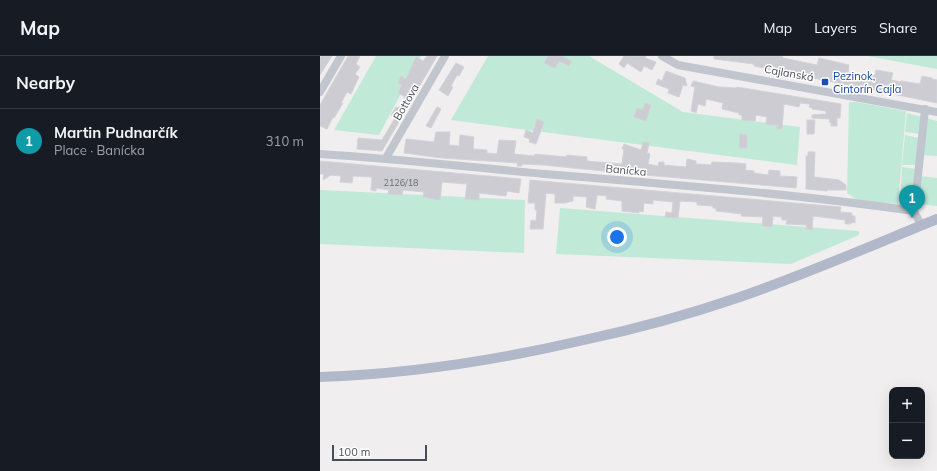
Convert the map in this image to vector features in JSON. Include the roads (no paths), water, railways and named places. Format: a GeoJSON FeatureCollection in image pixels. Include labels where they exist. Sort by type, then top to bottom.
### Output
{"type":"FeatureCollection","features":[{"type":"Feature","properties":{"kind":"main road"},"geometry":{"type":"LineString","coordinates":[[320,377],[404,371],[495,358],[569,344],[642,326],[705,309],[767,288],[937,219]]}},
{"type":"Feature","properties":{"kind":"street"},"geometry":{"type":"LineString","coordinates":[[320,92],[341,56]]}},
{"type":"Feature","properties":{"kind":"street","name":"Bottova"},"geometry":{"type":"LineString","coordinates":[[386,158],[445,56]]}},
{"type":"Feature","properties":{"kind":"street","name":"Cajlanská"},"geometry":{"type":"LineString","coordinates":[[662,56],[678,65],[937,112]]}},
{"type":"Feature","properties":{"kind":"street"},"geometry":{"type":"LineString","coordinates":[[921,225],[914,207],[925,109]]}},
{"type":"Feature","properties":{"kind":"street","name":"Banícka"},"geometry":{"type":"LineString","coordinates":[[320,154],[386,158],[914,207]]}},
{"type":"Feature","properties":{"kind":"place","name":"Pezinok, Cintorín Cajla"},"geometry":{"type":"Point","coordinates":[825,82]}},
{"type":"Feature","properties":{"kind":"place","name":"Martin Pudnarčík"},"geometry":{"type":"Point","coordinates":[912,218]}}]}
